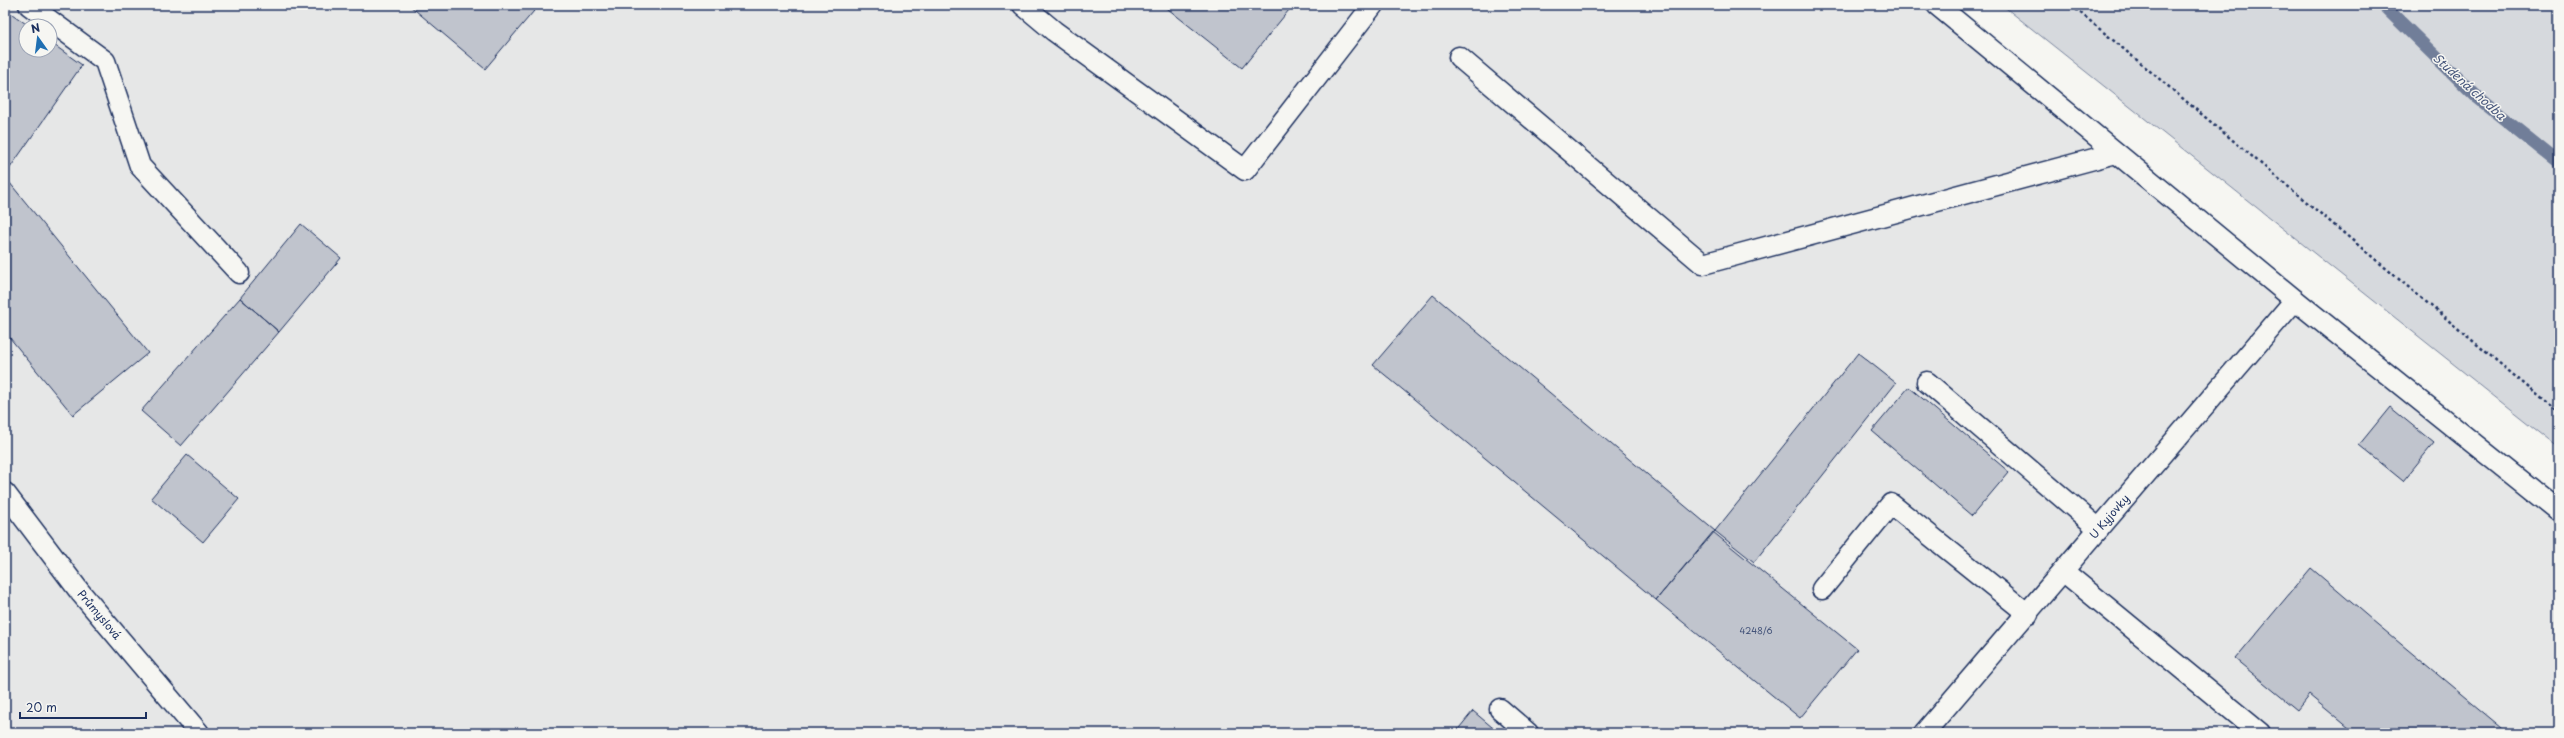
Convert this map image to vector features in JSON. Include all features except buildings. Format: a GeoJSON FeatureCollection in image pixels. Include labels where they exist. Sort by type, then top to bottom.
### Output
{"type":"FeatureCollection","features":[{"type":"Feature","properties":{"kind":"lane"},"geometry":{"type":"LineString","coordinates":[[29,5],[105,61],[140,166],[239,273]]}},
{"type":"Feature","properties":{"kind":"lane"},"geometry":{"type":"LineString","coordinates":[[1023,5],[1054,31],[1245,170],[1373,5]]}},
{"type":"Feature","properties":{"kind":"lane"},"geometry":{"type":"LineString","coordinates":[[1937,5],[2296,300],[2559,512]]}},
{"type":"Feature","properties":{"kind":"lane"},"geometry":{"type":"LineString","coordinates":[[1459,57],[1703,264],[2116,153]]}},
{"type":"Feature","properties":{"kind":"lane","name":"U Kyjovky"},"geometry":{"type":"LineString","coordinates":[[1924,733],[2028,614],[2063,571],[2296,300]]}},
{"type":"Feature","properties":{"kind":"lane"},"geometry":{"type":"LineString","coordinates":[[1927,382],[2099,529]]}},
{"type":"Feature","properties":{"kind":"lane","name":"Průmyslová"},"geometry":{"type":"LineString","coordinates":[[5,493],[80,592],[199,733]]}},
{"type":"Feature","properties":{"kind":"lane"},"geometry":{"type":"LineString","coordinates":[[1822,589],[1891,504],[2028,614]]}},
{"type":"Feature","properties":{"kind":"lane"},"geometry":{"type":"LineString","coordinates":[[2063,571],[2260,733]]}},
{"type":"Feature","properties":{"kind":"lane"},"geometry":{"type":"LineString","coordinates":[[1500,709],[1528,733]]}},
{"type":"Feature","properties":{"kind":"path"},"geometry":{"type":"LineString","coordinates":[[2071,5],[2559,413]]}},
{"type":"Feature","properties":{"kind":"shaded area"},"geometry":{"type":"Polygon","coordinates":[[[5,5],[1919,5],[2559,526],[2559,733],[5,733],[5,5]]]}},
{"type":"Feature","properties":{"kind":"shaded area"},"geometry":{"type":"Polygon","coordinates":[[[2002,5],[2559,5],[2559,448],[2002,5]]]}},
{"type":"Feature","properties":{"kind":"waterway","name":"Studená chodba"},"geometry":{"type":"LineString","coordinates":[[2383,5],[2478,98],[2559,163]]}}]}
